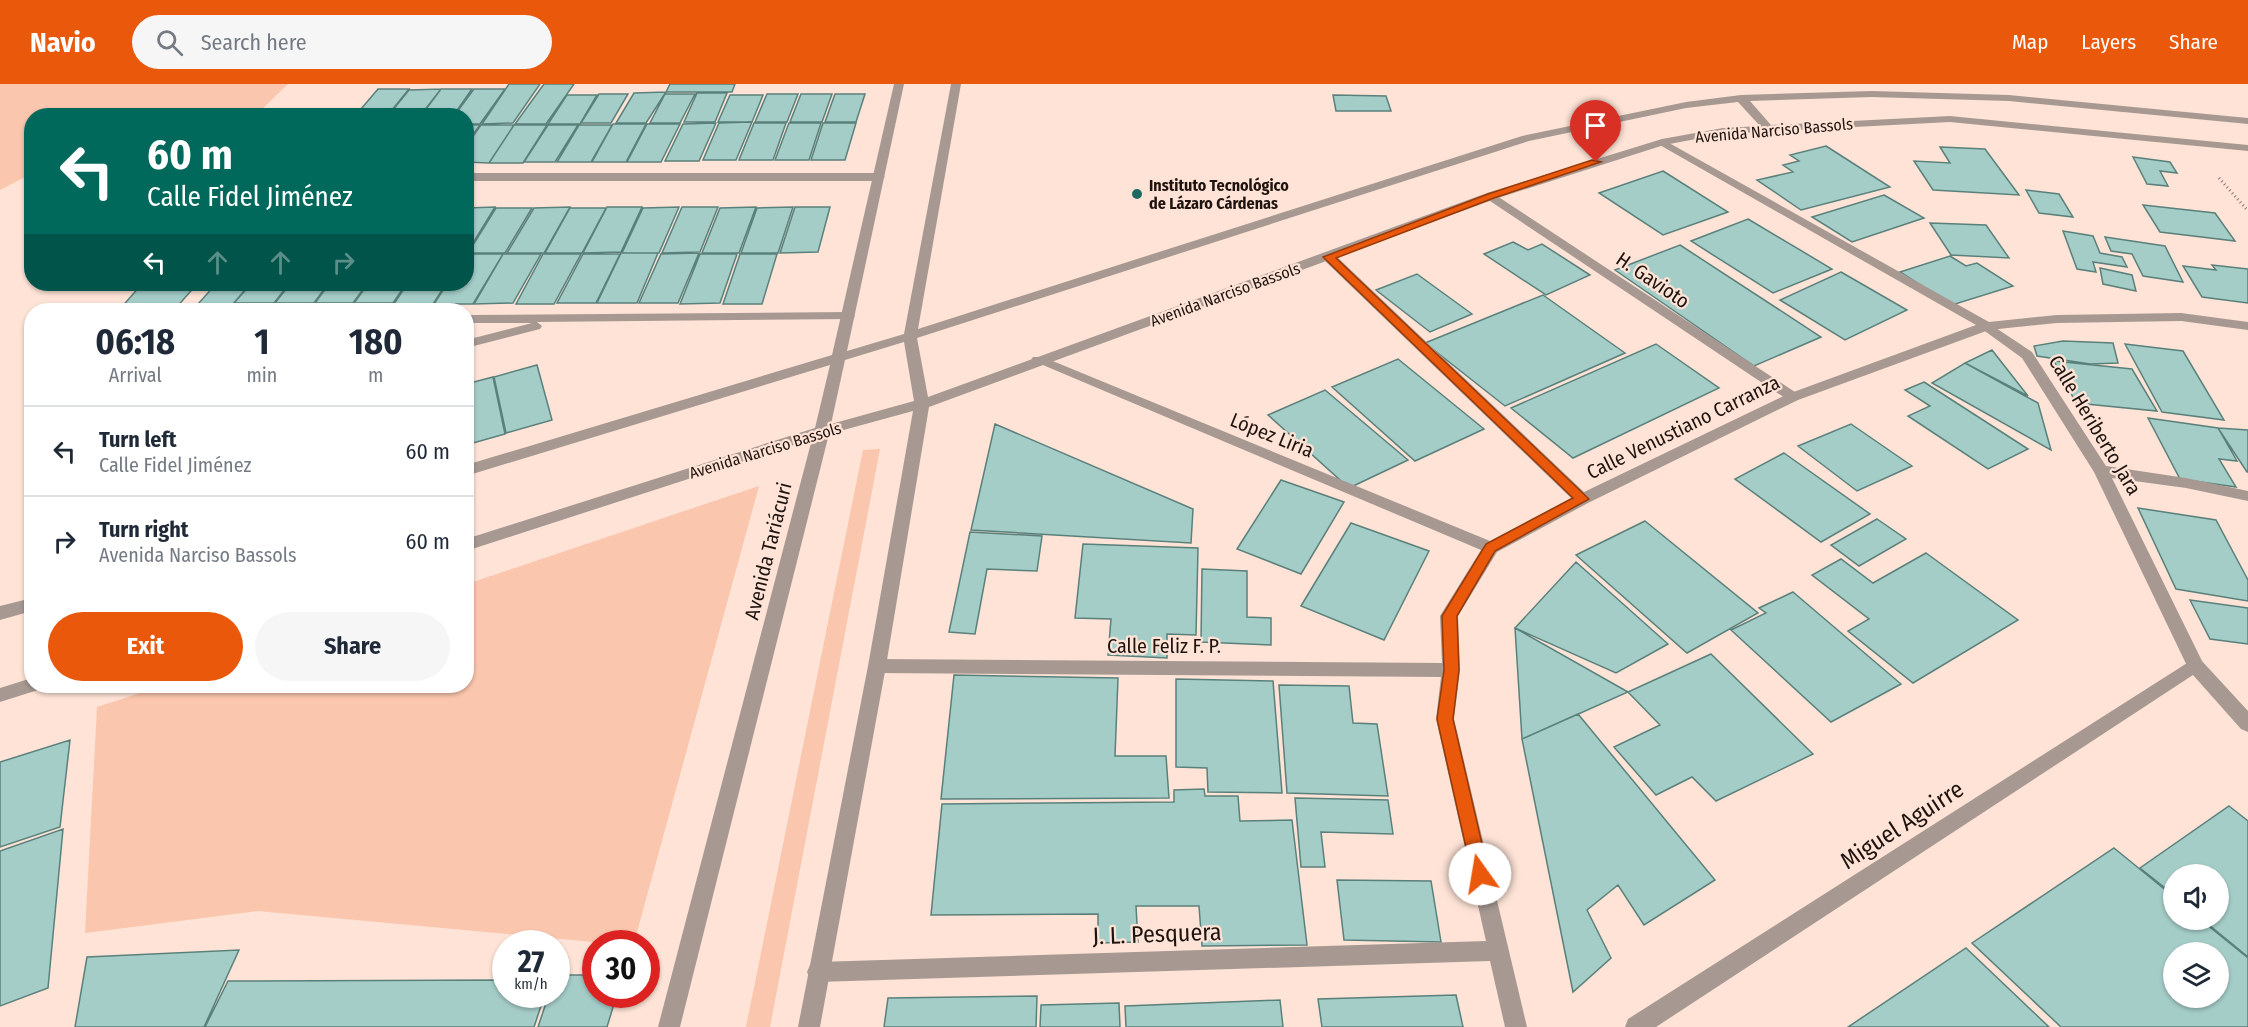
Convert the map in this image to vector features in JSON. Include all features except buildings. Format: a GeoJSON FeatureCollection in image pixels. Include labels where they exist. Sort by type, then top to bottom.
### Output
{"type":"FeatureCollection","features":[{"type":"Feature","properties":{"kind":"street","name":"Avenida Tariácuri"},"geometry":{"type":"LineString","coordinates":[[669,1027],[822,431],[899,84]]}},
{"type":"Feature","properties":{"kind":"street"},"geometry":{"type":"LineString","coordinates":[[809,1027],[877,666],[922,404],[910,336],[956,84]]}},
{"type":"Feature","properties":{"kind":"street","name":"Avenida Narciso Bassols"},"geometry":{"type":"LineString","coordinates":[[474,469],[910,336],[1526,138],[1686,105],[1741,98],[1872,94],[2009,98],[2248,122]]}},
{"type":"Feature","properties":{"kind":"street"},"geometry":{"type":"LineString","coordinates":[[1741,98],[1768,128]]}},
{"type":"Feature","properties":{"kind":"street","name":"Avenida Narciso Bassols"},"geometry":{"type":"LineString","coordinates":[[474,542],[822,431],[922,404],[1491,196],[1662,142],[1723,131],[1950,119],[2248,148]]}},
{"type":"Feature","properties":{"kind":"street","name":"Calle Heriberto Jara"},"geometry":{"type":"LineString","coordinates":[[1662,142],[1987,326],[2028,355],[2101,471],[2195,665],[2248,724]]}},
{"type":"Feature","properties":{"kind":"street"},"geometry":{"type":"LineString","coordinates":[[474,177],[879,177]]}},
{"type":"Feature","properties":{"kind":"street","name":"H. Gavioto"},"geometry":{"type":"LineString","coordinates":[[1491,196],[1793,397]]}},
{"type":"Feature","properties":{"kind":"street"},"geometry":{"type":"LineString","coordinates":[[1329,257],[1582,499]]}},
{"type":"Feature","properties":{"kind":"street"},"geometry":{"type":"LineString","coordinates":[[474,319],[848,316]]}},
{"type":"Feature","properties":{"kind":"street","name":"Calle Venustiano Carranza"},"geometry":{"type":"LineString","coordinates":[[1516,1027],[1445,719],[1451,670],[1449,616],[1491,548],[1582,499],[1793,397],[1987,326],[2057,319],[2181,317],[2248,326]]}},
{"type":"Feature","properties":{"kind":"street"},"geometry":{"type":"LineString","coordinates":[[474,342],[556,320]]}},
{"type":"Feature","properties":{"kind":"street","name":"López Liria"},"geometry":{"type":"LineString","coordinates":[[1038,360],[1491,548]]}},
{"type":"Feature","properties":{"kind":"street"},"geometry":{"type":"LineString","coordinates":[[2101,471],[2248,495]]}},
{"type":"Feature","properties":{"kind":"street"},"geometry":{"type":"LineString","coordinates":[[0,613],[24,606]]}},
{"type":"Feature","properties":{"kind":"street","name":"Miguel Aguirre"},"geometry":{"type":"LineString","coordinates":[[1636,1027],[2195,665]]}},
{"type":"Feature","properties":{"kind":"street","name":"Calle Feliz F. P."},"geometry":{"type":"LineString","coordinates":[[877,666],[1451,670]]}},
{"type":"Feature","properties":{"kind":"street"},"geometry":{"type":"LineString","coordinates":[[0,695],[24,688]]}},
{"type":"Feature","properties":{"kind":"street","name":"J. L. Pesquera"},"geometry":{"type":"LineString","coordinates":[[818,972],[1497,951]]}},
{"type":"Feature","properties":{"kind":"shaded area"},"geometry":{"type":"Polygon","coordinates":[[[0,84],[288,84],[263,108],[24,108],[24,178],[0,190],[0,84]]]}},
{"type":"Feature","properties":{"kind":"shaded area"},"geometry":{"type":"Polygon","coordinates":[[[880,449],[770,1027],[746,1027],[863,450],[880,449]]]}},
{"type":"Feature","properties":{"kind":"shaded area"},"geometry":{"type":"Polygon","coordinates":[[[759,486],[638,930],[582,930],[582,941],[570,940],[570,930],[492,930],[492,933],[258,911],[85,933],[97,707],[140,693],[474,693],[474,582],[759,486]]]}},
{"type":"Feature","properties":{"kind":"place","name":"Instituto Tecnológico de Lázaro Cárdenas"},"geometry":{"type":"Point","coordinates":[1137,194]}},
{"type":"Feature","properties":{"kind":"route"},"geometry":{"type":"LineString","coordinates":[[1480,874],[1445,719],[1451,670],[1449,616],[1491,548],[1582,499],[1329,257],[1491,196],[1596,162]]}}]}
